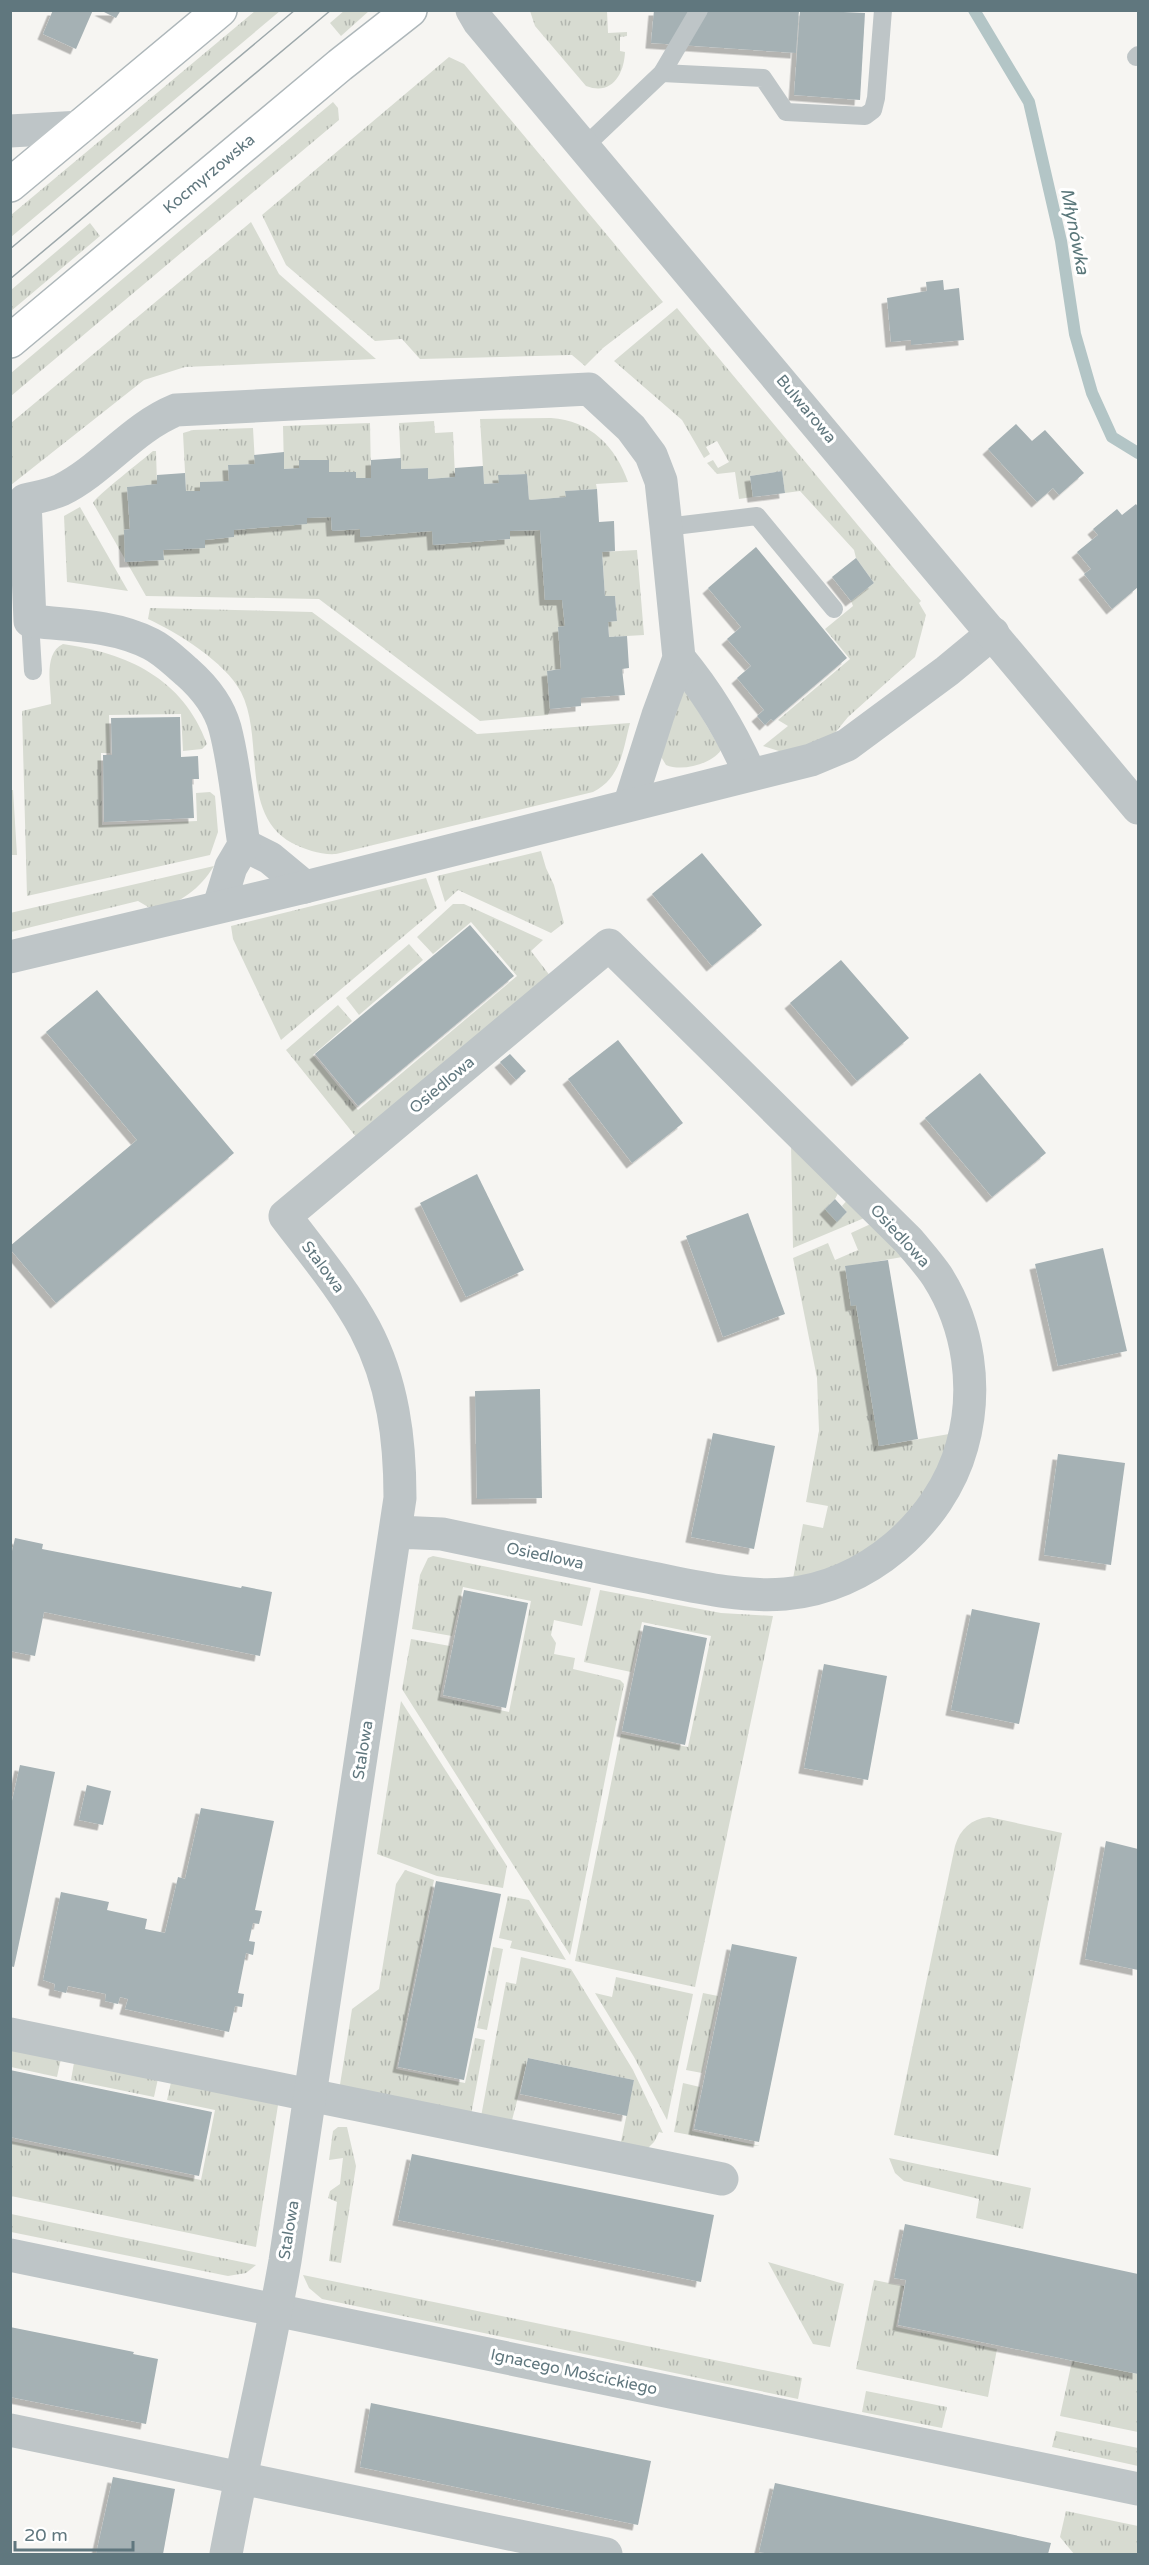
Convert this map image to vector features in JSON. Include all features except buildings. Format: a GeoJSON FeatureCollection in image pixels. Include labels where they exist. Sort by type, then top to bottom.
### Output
{"type":"FeatureCollection","features":[{"type":"Feature","properties":{"kind":"main road"},"geometry":{"type":"LineString","coordinates":[[10,186],[220,10]]}},
{"type":"Feature","properties":{"kind":"main road","name":"Kocmyrzowska"},"geometry":{"type":"LineString","coordinates":[[10,341],[340,65],[410,10]]}},
{"type":"Feature","properties":{"kind":"street","name":"Bulwarowa"},"geometry":{"type":"LineString","coordinates":[[472,10],[479,22],[1138,808]]}},
{"type":"Feature","properties":{"kind":"street"},"geometry":{"type":"LineString","coordinates":[[10,131],[81,127]]}},
{"type":"Feature","properties":{"kind":"street"},"geometry":{"type":"LineString","coordinates":[[219,906],[231,867],[244,845],[225,728],[215,704],[193,678],[164,652],[136,637],[103,629],[30,621],[25,500],[52,493],[72,483],[148,424],[176,410],[589,389],[631,428],[651,454],[661,482],[679,657],[630,803]]}},
{"type":"Feature","properties":{"kind":"street"},"geometry":{"type":"LineString","coordinates":[[10,957],[305,887],[543,828],[630,803],[810,760],[847,745],[947,671],[993,633]]}},
{"type":"Feature","properties":{"kind":"street"},"geometry":{"type":"LineString","coordinates":[[679,657],[706,690],[734,737],[750,774]]}},
{"type":"Feature","properties":{"kind":"street"},"geometry":{"type":"LineString","coordinates":[[244,845],[270,858],[305,887]]}},
{"type":"Feature","properties":{"kind":"street","name":"Osiedlowa"},"geometry":{"type":"LineString","coordinates":[[285,1216],[609,945],[909,1241],[936,1276],[958,1319],[968,1361],[969,1399],[963,1443],[949,1482],[922,1520],[892,1549],[843,1579],[817,1588],[784,1594],[732,1593],[442,1534],[397,1532]]}},
{"type":"Feature","properties":{"kind":"street","name":"Stalowa"},"geometry":{"type":"LineString","coordinates":[[226,2554],[276,2311],[397,1532],[400,1498],[396,1418],[378,1356],[346,1298],[285,1216]]}},
{"type":"Feature","properties":{"kind":"street"},"geometry":{"type":"LineString","coordinates":[[10,2034],[309,2097],[722,2179]]}},
{"type":"Feature","properties":{"kind":"street","name":"Ignacego Mościckiego"},"geometry":{"type":"LineString","coordinates":[[10,2255],[1138,2489]]}},
{"type":"Feature","properties":{"kind":"street"},"geometry":{"type":"LineString","coordinates":[[10,2430],[606,2554]]}},
{"type":"Feature","properties":{"kind":"lane"},"geometry":{"type":"LineString","coordinates":[[585,146],[662,73],[699,10]]}},
{"type":"Feature","properties":{"kind":"lane"},"geometry":{"type":"LineString","coordinates":[[662,73],[763,78],[786,112],[865,116],[873,110],[876,98],[883,10]]}},
{"type":"Feature","properties":{"kind":"lane"},"geometry":{"type":"LineString","coordinates":[[666,527],[757,516],[834,609]]}},
{"type":"Feature","properties":{"kind":"lane"},"geometry":{"type":"LineString","coordinates":[[30,621],[33,671]]}},
{"type":"Feature","properties":{"kind":"green space"},"geometry":{"type":"Polygon","coordinates":[[[345,10],[369,11],[341,36],[330,23],[345,10]]]}},
{"type":"Feature","properties":{"kind":"green space"},"geometry":{"type":"Polygon","coordinates":[[[255,11],[280,11],[11,237],[11,215],[255,11]]]}},
{"type":"Feature","properties":{"kind":"green space"},"geometry":{"type":"Polygon","coordinates":[[[530,11],[607,11],[608,33],[627,32],[627,36],[620,37],[620,51],[625,52],[622,68],[615,81],[603,88],[586,86],[535,26],[530,11]]]}},
{"type":"Feature","properties":{"kind":"green space"},"geometry":{"type":"Polygon","coordinates":[[[449,57],[464,64],[663,302],[603,348],[585,366],[572,355],[420,359],[402,339],[375,341],[286,265],[262,215],[449,57]]]}},
{"type":"Feature","properties":{"kind":"green space"},"geometry":{"type":"Polygon","coordinates":[[[333,102],[338,108],[339,120],[11,396],[11,373],[333,102]]]}},
{"type":"Feature","properties":{"kind":"green space"},"geometry":{"type":"Polygon","coordinates":[[[251,222],[279,274],[376,359],[185,367],[144,380],[11,485],[11,423],[251,222]]]}},
{"type":"Feature","properties":{"kind":"green space"},"geometry":{"type":"Polygon","coordinates":[[[90,223],[100,236],[11,311],[11,290],[90,223]]]}},
{"type":"Feature","properties":{"kind":"green space"},"geometry":{"type":"Polygon","coordinates":[[[677,308],[921,601],[919,603],[926,615],[915,657],[848,717],[825,745],[782,752],[763,746],[788,726],[778,720],[850,659],[825,629],[853,606],[851,601],[874,583],[856,558],[854,550],[800,491],[785,493],[782,471],[750,476],[753,497],[739,499],[735,472],[717,474],[707,463],[713,460],[718,468],[729,462],[717,441],[706,447],[710,454],[704,458],[682,420],[614,361],[677,308]]]}},
{"type":"Feature","properties":{"kind":"green space"},"geometry":{"type":"Polygon","coordinates":[[[551,418],[578,424],[600,438],[609,447],[623,469],[628,482],[596,484],[597,489],[566,491],[566,497],[529,500],[527,474],[499,475],[499,483],[484,484],[480,419],[551,418]]]}},
{"type":"Feature","properties":{"kind":"green space"},"geometry":{"type":"Polygon","coordinates":[[[434,421],[435,433],[453,432],[455,477],[428,479],[427,468],[401,469],[399,423],[434,421]]]}},
{"type":"Feature","properties":{"kind":"green space"},"geometry":{"type":"Polygon","coordinates":[[[370,423],[371,478],[356,478],[356,472],[329,472],[328,460],[299,460],[299,468],[284,469],[283,426],[370,423]]]}},
{"type":"Feature","properties":{"kind":"green space"},"geometry":{"type":"Polygon","coordinates":[[[253,428],[255,464],[228,465],[229,481],[200,482],[200,491],[186,491],[183,433],[193,430],[253,428]]]}},
{"type":"Feature","properties":{"kind":"green space"},"geometry":{"type":"Polygon","coordinates":[[[156,451],[157,484],[127,487],[130,529],[124,530],[126,561],[93,503],[121,477],[156,451]]]}},
{"type":"Feature","properties":{"kind":"green space"},"geometry":{"type":"Polygon","coordinates":[[[80,507],[128,591],[67,582],[64,516],[80,507]]]}},
{"type":"Feature","properties":{"kind":"green space"},"geometry":{"type":"Polygon","coordinates":[[[331,517],[332,531],[360,529],[360,537],[432,531],[434,545],[510,539],[510,531],[540,530],[545,600],[562,600],[565,626],[558,627],[561,669],[547,671],[550,709],[548,715],[480,721],[319,599],[146,596],[127,562],[164,560],[163,550],[205,548],[205,540],[234,537],[234,530],[306,524],[307,518],[331,517]]]}},
{"type":"Feature","properties":{"kind":"green space"},"geometry":{"type":"Polygon","coordinates":[[[637,550],[644,635],[609,637],[608,622],[617,621],[615,596],[605,596],[602,552],[637,550]]]}},
{"type":"Feature","properties":{"kind":"green space"},"geometry":{"type":"Polygon","coordinates":[[[150,608],[312,612],[477,734],[630,723],[623,753],[610,779],[593,792],[336,854],[308,850],[292,843],[276,830],[265,814],[259,795],[248,711],[234,681],[200,649],[148,619],[150,608]]]}},
{"type":"Feature","properties":{"kind":"green space"},"geometry":{"type":"Polygon","coordinates":[[[63,644],[109,654],[150,673],[168,686],[183,702],[197,721],[207,744],[202,749],[183,751],[181,714],[109,715],[110,753],[101,753],[102,825],[197,821],[196,793],[210,792],[215,796],[218,832],[210,855],[27,896],[22,711],[51,704],[50,662],[57,648],[63,644]]]}},
{"type":"Feature","properties":{"kind":"green space"},"geometry":{"type":"Polygon","coordinates":[[[681,692],[687,692],[721,750],[704,763],[680,768],[666,765],[660,755],[681,692]]]}},
{"type":"Feature","properties":{"kind":"green space"},"geometry":{"type":"Polygon","coordinates":[[[11,790],[13,790],[17,855],[11,855],[11,790]]]}},
{"type":"Feature","properties":{"kind":"green space"},"geometry":{"type":"Polygon","coordinates":[[[541,851],[554,885],[564,923],[551,933],[458,890],[445,902],[437,876],[541,851]]]}},
{"type":"Feature","properties":{"kind":"green space"},"geometry":{"type":"Polygon","coordinates":[[[214,866],[189,894],[155,911],[138,901],[11,932],[10,913],[214,866]]]}},
{"type":"Feature","properties":{"kind":"green space"},"geometry":{"type":"Polygon","coordinates":[[[426,878],[437,908],[281,1040],[233,939],[231,926],[426,878]]]}},
{"type":"Feature","properties":{"kind":"green space"},"geometry":{"type":"Polygon","coordinates":[[[453,904],[464,904],[543,940],[531,951],[551,977],[357,1138],[286,1050],[338,1005],[352,1021],[313,1055],[358,1110],[517,976],[471,922],[433,954],[417,937],[453,904]]]}},
{"type":"Feature","properties":{"kind":"green space"},"geometry":{"type":"Polygon","coordinates":[[[409,944],[423,960],[359,1015],[346,998],[409,944]]]}},
{"type":"Feature","properties":{"kind":"green space"},"geometry":{"type":"Polygon","coordinates":[[[791,1144],[841,1188],[835,1199],[825,1209],[837,1221],[847,1212],[842,1206],[849,1198],[869,1216],[793,1248],[791,1144]]]}},
{"type":"Feature","properties":{"kind":"green space"},"geometry":{"type":"Polygon","coordinates":[[[875,1222],[908,1256],[845,1267],[851,1305],[856,1305],[879,1446],[955,1433],[935,1483],[876,1549],[792,1584],[803,1524],[823,1528],[828,1506],[806,1502],[819,1431],[817,1378],[793,1258],[828,1243],[835,1260],[858,1250],[851,1233],[875,1222]]]}},
{"type":"Feature","properties":{"kind":"green space"},"geometry":{"type":"Polygon","coordinates":[[[433,1556],[591,1588],[582,1626],[554,1620],[551,1635],[556,1643],[554,1654],[575,1658],[573,1669],[620,1680],[624,1684],[570,1955],[402,1689],[411,1639],[450,1646],[440,1697],[509,1712],[531,1601],[463,1587],[452,1636],[412,1629],[420,1575],[428,1558],[433,1556]]]}},
{"type":"Feature","properties":{"kind":"green space"},"geometry":{"type":"Polygon","coordinates":[[[600,1590],[721,1613],[773,1616],[695,1987],[575,1961],[621,1734],[688,1747],[711,1636],[642,1622],[631,1672],[584,1662],[600,1590]]]}},
{"type":"Feature","properties":{"kind":"green space"},"geometry":{"type":"Polygon","coordinates":[[[401,1701],[507,1866],[503,1888],[437,1876],[377,1854],[401,1701]]]}},
{"type":"Feature","properties":{"kind":"green space"},"geometry":{"type":"Polygon","coordinates":[[[989,1817],[1062,1833],[998,2156],[894,2135],[955,1846],[967,1826],[989,1817]]]}},
{"type":"Feature","properties":{"kind":"green space"},"geometry":{"type":"Polygon","coordinates":[[[405,1870],[434,1880],[396,2069],[465,2083],[475,2038],[485,2040],[470,2120],[339,2091],[352,2009],[379,1989],[396,1884],[405,1870]]]}},
{"type":"Feature","properties":{"kind":"green space"},"geometry":{"type":"Polygon","coordinates":[[[508,1896],[529,1900],[566,1960],[510,1948],[512,1941],[499,1938],[508,1896]]]}},
{"type":"Feature","properties":{"kind":"green space"},"geometry":{"type":"Polygon","coordinates":[[[493,1947],[503,1949],[487,2030],[477,2028],[493,1947]]]}},
{"type":"Feature","properties":{"kind":"green space"},"geometry":{"type":"Polygon","coordinates":[[[521,1957],[571,1969],[633,2070],[663,2133],[659,2132],[654,2142],[646,2150],[619,2151],[634,2080],[528,2058],[510,2128],[480,2122],[506,1982],[516,1984],[521,1957]]]}},
{"type":"Feature","properties":{"kind":"green space"},"geometry":{"type":"Polygon","coordinates":[[[616,1977],[693,1994],[667,2120],[634,2057],[595,1993],[612,1997],[616,1977]]]}},
{"type":"Feature","properties":{"kind":"green space"},"geometry":{"type":"Polygon","coordinates":[[[703,1993],[718,1996],[702,2073],[686,2070],[703,1993]]]}},
{"type":"Feature","properties":{"kind":"green space"},"geometry":{"type":"Polygon","coordinates":[[[11,2044],[62,2054],[57,2077],[11,2067],[11,2044]]]}},
{"type":"Feature","properties":{"kind":"green space"},"geometry":{"type":"Polygon","coordinates":[[[75,2057],[159,2074],[154,2097],[71,2080],[75,2057]]]}},
{"type":"Feature","properties":{"kind":"green space"},"geometry":{"type":"Polygon","coordinates":[[[172,2078],[278,2105],[256,2247],[11,2196],[11,2141],[201,2180],[215,2110],[167,2100],[172,2078]]]}},
{"type":"Feature","properties":{"kind":"green space"},"geometry":{"type":"Polygon","coordinates":[[[683,2083],[700,2087],[692,2131],[760,2146],[674,2132],[683,2083]]]}},
{"type":"Feature","properties":{"kind":"green space"},"geometry":{"type":"Polygon","coordinates":[[[338,2127],[347,2127],[356,2166],[341,2263],[329,2261],[337,2202],[328,2198],[330,2191],[340,2184],[343,2158],[329,2160],[333,2131],[338,2127]]]}},
{"type":"Feature","properties":{"kind":"green space"},"geometry":{"type":"Polygon","coordinates":[[[889,2158],[1031,2188],[1023,2229],[976,2218],[979,2199],[904,2181],[895,2173],[889,2158]]]}},
{"type":"Feature","properties":{"kind":"green space"},"geometry":{"type":"Polygon","coordinates":[[[10,2214],[256,2265],[246,2273],[228,2276],[11,2232],[10,2214]]]}},
{"type":"Feature","properties":{"kind":"green space"},"geometry":{"type":"Polygon","coordinates":[[[768,2262],[844,2284],[830,2347],[813,2344],[768,2262]]]}},
{"type":"Feature","properties":{"kind":"green space"},"geometry":{"type":"Polygon","coordinates":[[[303,2275],[802,2378],[798,2399],[322,2299],[309,2288],[303,2275]]]}},
{"type":"Feature","properties":{"kind":"green space"},"geometry":{"type":"Polygon","coordinates":[[[874,2280],[904,2286],[896,2327],[997,2349],[988,2397],[856,2369],[874,2280]]]}},
{"type":"Feature","properties":{"kind":"green space"},"geometry":{"type":"Polygon","coordinates":[[[1072,2361],[1138,2374],[1138,2432],[1060,2416],[1072,2361]]]}},
{"type":"Feature","properties":{"kind":"green space"},"geometry":{"type":"Polygon","coordinates":[[[866,2391],[947,2407],[942,2428],[862,2412],[866,2391]]]}},
{"type":"Feature","properties":{"kind":"green space"},"geometry":{"type":"Polygon","coordinates":[[[1056,2431],[1138,2448],[1138,2466],[1052,2447],[1056,2431]]]}},
{"type":"Feature","properties":{"kind":"green space"},"geometry":{"type":"Polygon","coordinates":[[[1066,2511],[1138,2526],[1138,2554],[1074,2554],[1060,2537],[1066,2511]]]}},
{"type":"Feature","properties":{"kind":"waterway","name":"Młynówka"},"geometry":{"type":"LineString","coordinates":[[974,10],[1029,102],[1061,241],[1075,334],[1092,393],[1112,437],[1138,453]]}},
{"type":"Feature","properties":{"kind":"tram line"},"geometry":{"type":"LineString","coordinates":[[10,249],[295,10]]}},
{"type":"Feature","properties":{"kind":"tram line"},"geometry":{"type":"LineString","coordinates":[[10,279],[331,10]]}}]}
